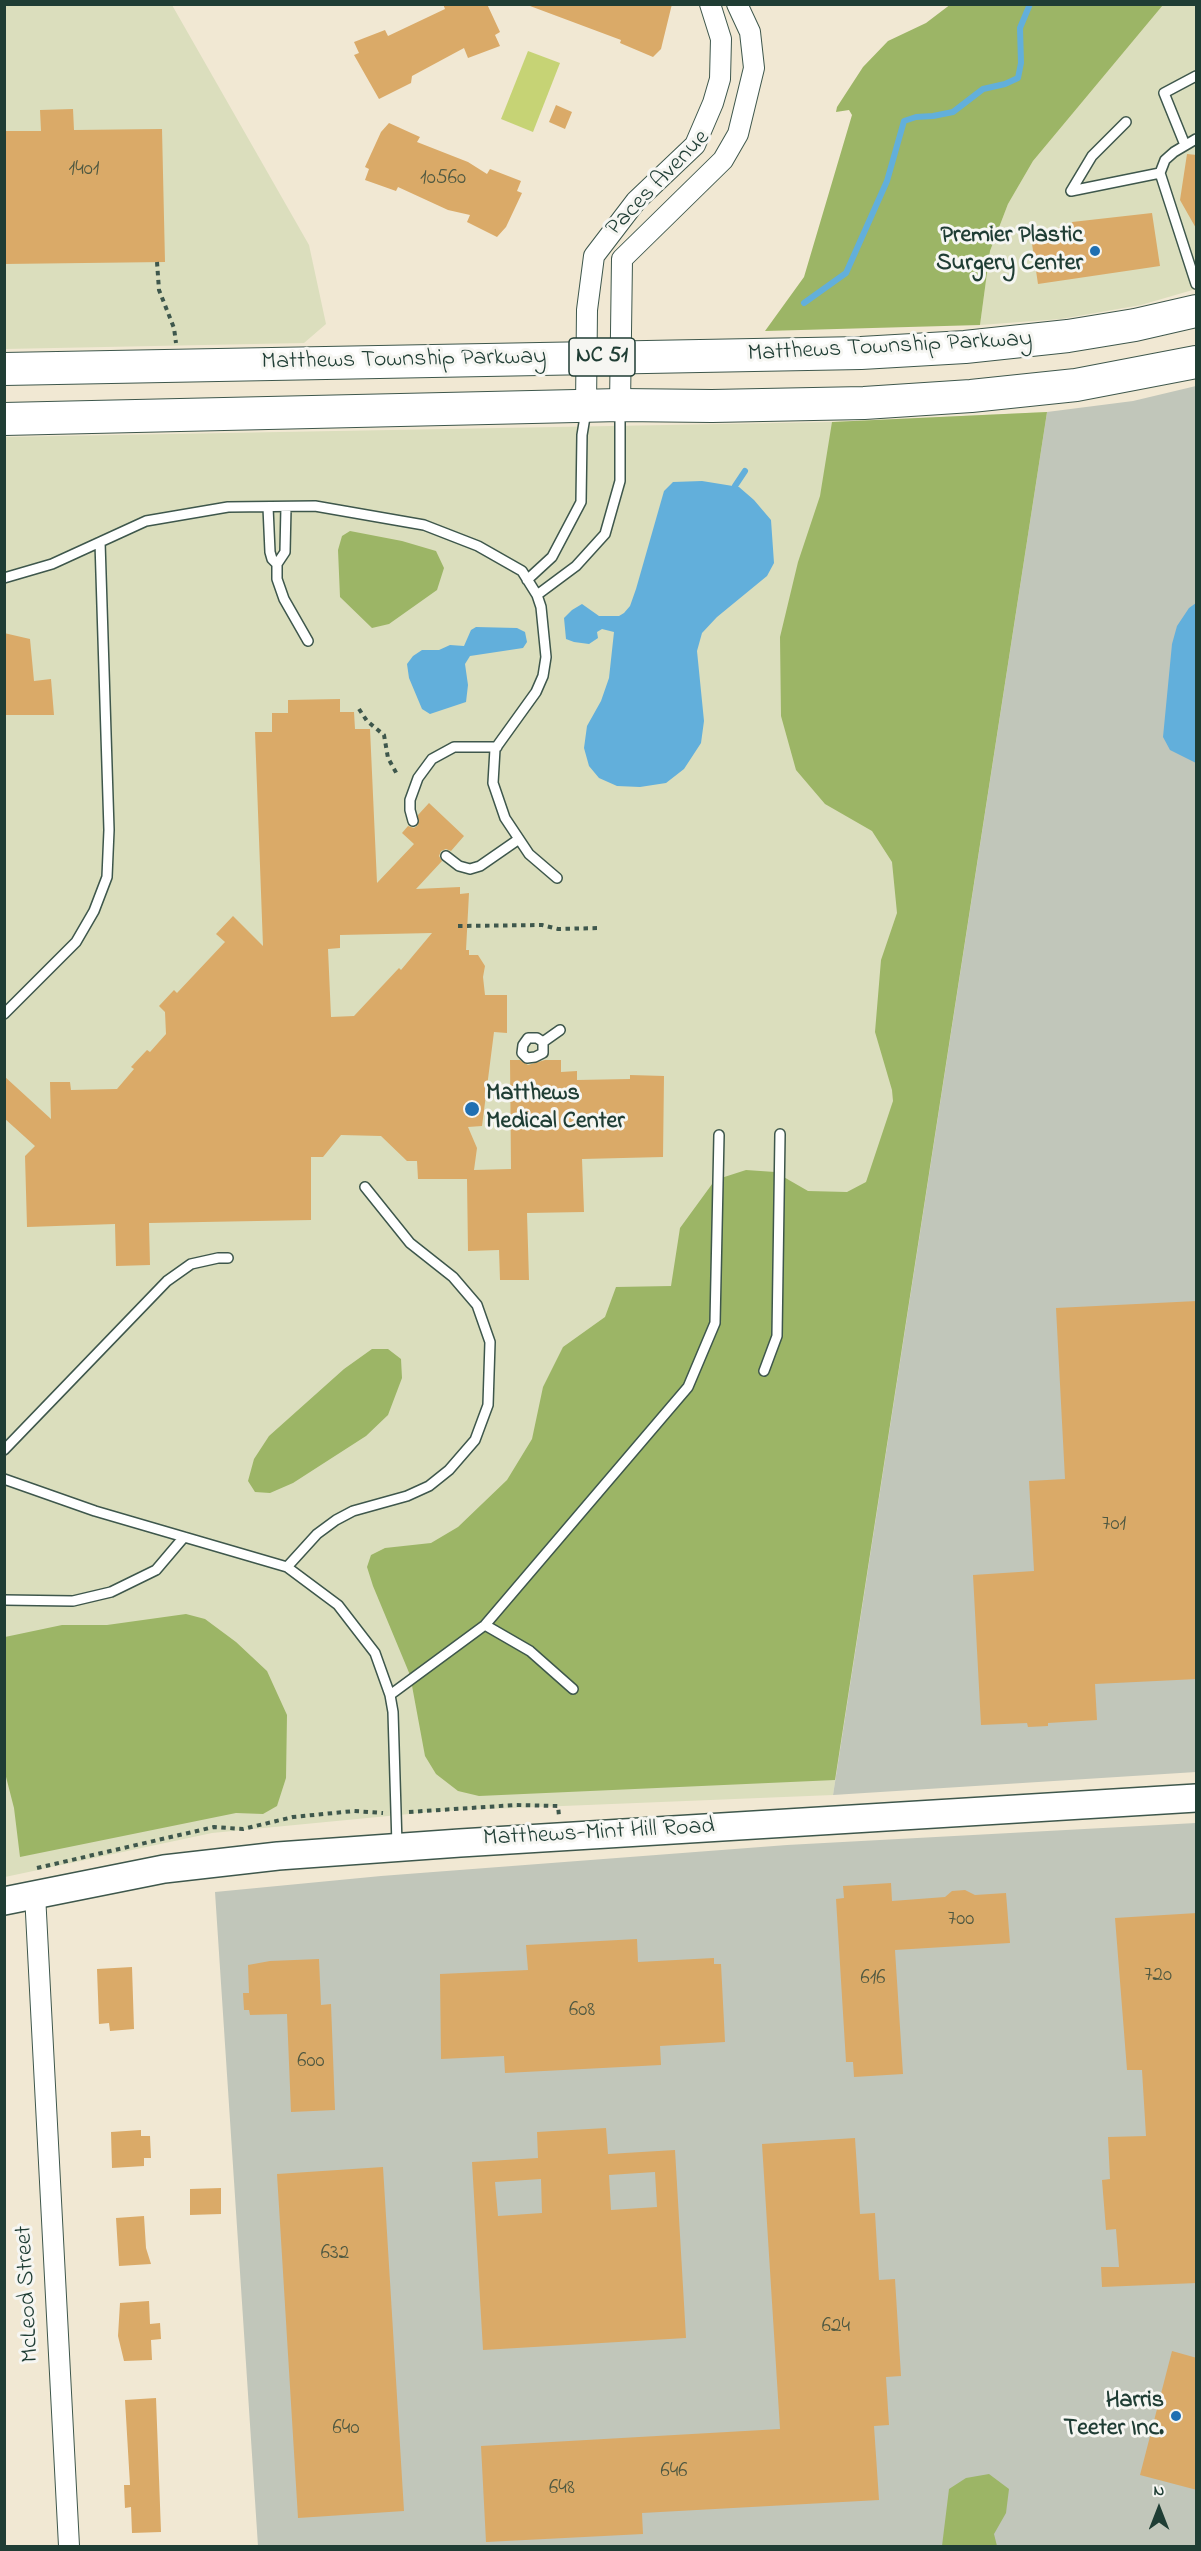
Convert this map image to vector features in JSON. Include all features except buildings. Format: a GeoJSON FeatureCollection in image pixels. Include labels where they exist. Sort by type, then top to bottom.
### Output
{"type":"FeatureCollection","features":[{"type":"Feature","properties":{"kind":"main road","name":"Matthews Township Parkway"},"geometry":{"type":"LineString","coordinates":[[4,369],[587,357],[792,356],[964,347],[1068,336],[1136,326],[1197,311]]}},
{"type":"Feature","properties":{"kind":"main road","name":"Matthews Township Parkway"},"geometry":{"type":"LineString","coordinates":[[4,419],[620,405],[864,403],[971,396],[1076,385],[1197,362]]}},
{"type":"Feature","properties":{"kind":"main road","name":"Matthews-Mint Hill Road"},"geometry":{"type":"LineString","coordinates":[[4,1901],[31,1882],[278,1856],[1197,1798]]}},
{"type":"Feature","properties":{"kind":"street","name":"Paces Avenue"},"geometry":{"type":"LineString","coordinates":[[586,406],[588,310],[594,256],[636,201],[694,145],[713,103],[720,79],[721,39],[710,4]]}},
{"type":"Feature","properties":{"kind":"street","name":"Paces Avenue"},"geometry":{"type":"LineString","coordinates":[[620,405],[621,259],[723,160],[738,134],[754,68],[750,32],[737,4]]}},
{"type":"Feature","properties":{"kind":"street","name":"McLeod Street"},"geometry":{"type":"LineString","coordinates":[[31,1882],[69,2547]]}},
{"type":"Feature","properties":{"kind":"lane"},"geometry":{"type":"LineString","coordinates":[[1185,145],[1164,93],[1197,76]]}},
{"type":"Feature","properties":{"kind":"lane"},"geometry":{"type":"LineString","coordinates":[[1126,122],[1092,156],[1071,191],[1160,173]]}},
{"type":"Feature","properties":{"kind":"lane"},"geometry":{"type":"LineString","coordinates":[[1197,139],[1165,160],[1160,173],[1197,284]]}},
{"type":"Feature","properties":{"kind":"lane"},"geometry":{"type":"LineString","coordinates":[[537,595],[576,566],[605,534],[620,481],[620,405]]}},
{"type":"Feature","properties":{"kind":"lane"},"geometry":{"type":"LineString","coordinates":[[527,580],[552,557],[581,502],[582,435],[586,406]]}},
{"type":"Feature","properties":{"kind":"lane"},"geometry":{"type":"LineString","coordinates":[[4,578],[52,564],[146,521],[228,507],[315,506],[424,525],[478,546],[522,571],[537,595],[546,642],[543,676],[536,692],[497,747],[493,760],[493,783],[505,818],[529,854],[557,878]]}},
{"type":"Feature","properties":{"kind":"lane"},"geometry":{"type":"LineString","coordinates":[[268,507],[270,552],[277,564]]}},
{"type":"Feature","properties":{"kind":"lane"},"geometry":{"type":"LineString","coordinates":[[286,507],[285,552],[277,564],[277,579],[284,599],[308,641]]}},
{"type":"Feature","properties":{"kind":"lane"},"geometry":{"type":"LineString","coordinates":[[4,1014],[76,942],[94,911],[107,877],[109,830],[100,542]]}},
{"type":"Feature","properties":{"kind":"lane"},"geometry":{"type":"LineString","coordinates":[[413,821],[410,800],[418,778],[432,759],[454,747],[497,747]]}},
{"type":"Feature","properties":{"kind":"lane"},"geometry":{"type":"LineString","coordinates":[[446,856],[459,866],[470,868],[480,866],[519,839]]}},
{"type":"Feature","properties":{"kind":"lane"},"geometry":{"type":"LineString","coordinates":[[543,1042],[560,1030]]}},
{"type":"Feature","properties":{"kind":"lane"},"geometry":{"type":"LineString","coordinates":[[764,1371],[777,1336],[780,1134]]}},
{"type":"Feature","properties":{"kind":"lane"},"geometry":{"type":"LineString","coordinates":[[390,1695],[485,1625],[688,1388],[716,1323],[719,1135]]}},
{"type":"Feature","properties":{"kind":"lane"},"geometry":{"type":"LineString","coordinates":[[287,1567],[317,1534],[336,1520],[353,1511],[407,1496],[429,1485],[449,1470],[475,1440],[489,1405],[490,1342],[477,1305],[453,1277],[410,1242],[365,1186]]}},
{"type":"Feature","properties":{"kind":"lane"},"geometry":{"type":"LineString","coordinates":[[4,1450],[167,1281],[191,1264],[228,1258]]}},
{"type":"Feature","properties":{"kind":"lane"},"geometry":{"type":"LineString","coordinates":[[4,1479],[95,1511],[287,1567],[338,1605],[375,1653],[390,1695],[393,1712],[397,1847]]}},
{"type":"Feature","properties":{"kind":"lane"},"geometry":{"type":"LineString","coordinates":[[4,1600],[73,1601],[111,1592],[156,1570],[184,1537]]}},
{"type":"Feature","properties":{"kind":"lane"},"geometry":{"type":"LineString","coordinates":[[485,1625],[530,1652],[573,1689]]}},
{"type":"Feature","properties":{"kind":"path"},"geometry":{"type":"LineString","coordinates":[[158,262],[159,290],[174,327],[176,344]]}},
{"type":"Feature","properties":{"kind":"path"},"geometry":{"type":"LineString","coordinates":[[359,709],[367,721],[384,735],[388,758],[398,776]]}},
{"type":"Feature","properties":{"kind":"path"},"geometry":{"type":"LineString","coordinates":[[458,926],[542,924],[558,929],[601,928]]}},
{"type":"Feature","properties":{"kind":"path"},"geometry":{"type":"LineString","coordinates":[[420,1811],[516,1805],[558,1806]]}},
{"type":"Feature","properties":{"kind":"path"},"geometry":{"type":"LineString","coordinates":[[31,1882],[214,1827],[243,1829],[293,1817],[354,1811],[375,1813]]}},
{"type":"Feature","properties":{"kind":"shaded area"},"geometry":{"type":"Polygon","coordinates":[[[4,5],[172,5],[309,245],[326,324],[304,343],[5,349],[4,5]]]}},
{"type":"Feature","properties":{"kind":"shaded area"},"geometry":{"type":"Polygon","coordinates":[[[1163,5],[1196,5],[1196,289],[1141,305],[1061,319],[980,325],[990,251],[1008,204],[1033,161],[1163,5]]]}},
{"type":"Feature","properties":{"kind":"shaded area"},"geometry":{"type":"Polygon","coordinates":[[[1196,386],[1196,1772],[833,1795],[1047,412],[1133,401],[1196,386]]]}},
{"type":"Feature","properties":{"kind":"shaded area","name":"Matthews Medical Center"},"geometry":{"type":"Polygon","coordinates":[[[1047,412],[833,1795],[440,1811],[212,1833],[5,1877],[4,437],[832,422],[1047,412]]]}},
{"type":"Feature","properties":{"kind":"shaded area"},"geometry":{"type":"Polygon","coordinates":[[[1196,1823],[1196,2546],[258,2546],[215,1892],[381,1876],[787,1845],[1196,1823]]]}},
{"type":"Feature","properties":{"kind":"green space"},"geometry":{"type":"Polygon","coordinates":[[[951,4],[1163,5],[1033,161],[1008,204],[990,251],[980,325],[765,331],[804,277],[852,115],[849,110],[836,112],[837,107],[863,67],[888,41],[926,23],[951,4]]]}},
{"type":"Feature","properties":{"kind":"green space"},"geometry":{"type":"Polygon","coordinates":[[[528,51],[560,63],[533,132],[501,119],[528,51]]]}},
{"type":"Feature","properties":{"kind":"green space"},"geometry":{"type":"Polygon","coordinates":[[[1047,412],[835,1780],[479,1796],[458,1791],[436,1774],[425,1756],[410,1675],[367,1567],[371,1555],[385,1548],[431,1543],[458,1527],[507,1480],[532,1439],[543,1387],[563,1347],[605,1317],[616,1287],[671,1286],[680,1228],[715,1180],[746,1170],[775,1172],[808,1191],[847,1192],[866,1182],[893,1101],[892,1090],[875,1032],[881,960],[897,913],[892,862],[872,831],[825,804],[796,770],[781,716],[780,637],[798,562],[820,496],[832,422],[1047,412]]]}},
{"type":"Feature","properties":{"kind":"green space"},"geometry":{"type":"Polygon","coordinates":[[[350,531],[402,541],[436,551],[444,568],[437,590],[389,624],[372,628],[340,597],[338,550],[342,536],[350,531]]]}},
{"type":"Feature","properties":{"kind":"green space"},"geometry":{"type":"Polygon","coordinates":[[[372,1349],[388,1349],[401,1359],[402,1378],[388,1415],[366,1436],[293,1483],[270,1493],[255,1492],[248,1481],[254,1459],[269,1436],[344,1369],[372,1349]]]}},
{"type":"Feature","properties":{"kind":"green space"},"geometry":{"type":"Polygon","coordinates":[[[186,1614],[205,1619],[236,1642],[267,1671],[287,1715],[286,1778],[277,1806],[263,1814],[236,1813],[20,1857],[14,1808],[5,1773],[5,1637],[62,1625],[107,1625],[186,1614]]]}},
{"type":"Feature","properties":{"kind":"green space"},"geometry":{"type":"Polygon","coordinates":[[[989,2474],[1009,2489],[1006,2513],[994,2534],[997,2546],[942,2546],[949,2489],[966,2478],[989,2474]]]}},
{"type":"Feature","properties":{"kind":"water"},"geometry":{"type":"Polygon","coordinates":[[[702,481],[739,487],[754,500],[771,520],[774,563],[767,576],[717,617],[702,633],[697,651],[704,721],[701,743],[684,769],[666,783],[640,787],[617,786],[599,778],[589,766],[584,748],[587,726],[601,701],[609,678],[614,632],[602,629],[597,632],[598,638],[589,644],[574,642],[566,639],[564,618],[582,604],[599,616],[619,616],[624,613],[630,606],[636,589],[664,491],[673,482],[702,481]]]}},
{"type":"Feature","properties":{"kind":"water"},"geometry":{"type":"Polygon","coordinates":[[[1196,603],[1196,763],[1170,750],[1163,737],[1172,644],[1177,626],[1189,608],[1196,603]]]}},
{"type":"Feature","properties":{"kind":"water"},"geometry":{"type":"Polygon","coordinates":[[[476,627],[517,628],[525,632],[527,642],[523,648],[470,656],[465,664],[468,685],[466,702],[430,714],[422,709],[409,678],[407,664],[422,650],[439,650],[450,645],[464,646],[471,630],[476,627]]]}},
{"type":"Feature","properties":{"kind":"waterway"},"geometry":{"type":"LineString","coordinates":[[804,303],[846,273],[887,181],[904,121],[953,112],[983,89],[1005,84],[1018,78],[1021,63],[1020,28],[1030,4]]}},
{"type":"Feature","properties":{"kind":"waterway"},"geometry":{"type":"LineString","coordinates":[[735,486],[745,471]]}},
{"type":"Feature","properties":{"kind":"place","name":"Premier Plastic Surgery Center"},"geometry":{"type":"Point","coordinates":[1095,251]}},
{"type":"Feature","properties":{"kind":"place","name":"Matthews Medical Center"},"geometry":{"type":"Point","coordinates":[472,1109]}},
{"type":"Feature","properties":{"kind":"place","name":"Harris Teeter Inc."},"geometry":{"type":"Point","coordinates":[1176,2416]}}]}
